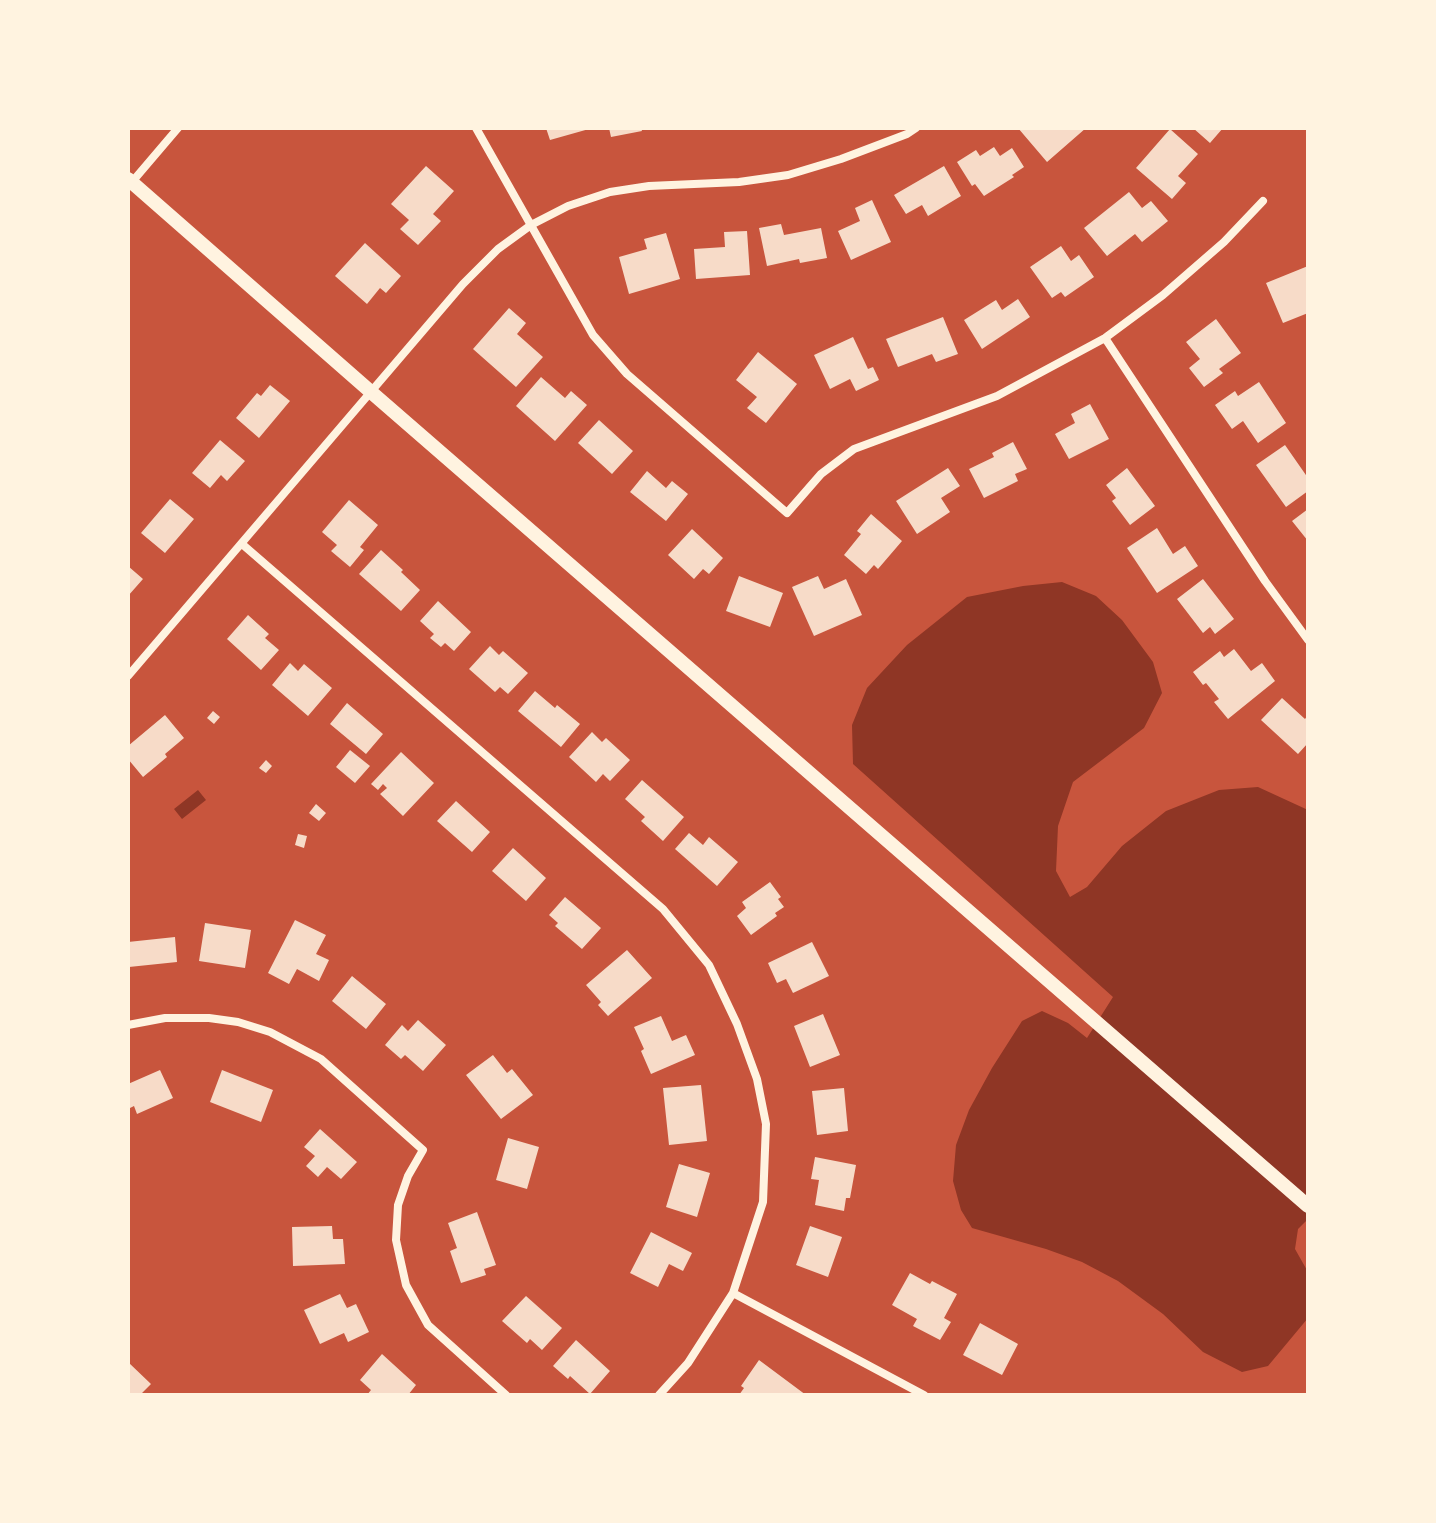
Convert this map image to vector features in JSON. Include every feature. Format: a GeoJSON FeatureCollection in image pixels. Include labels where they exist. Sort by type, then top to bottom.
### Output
{"type":"FeatureCollection","features":[{"type":"Feature","properties":{"kind":"street"},"geometry":{"type":"LineString","coordinates":[[178,128],[129,183],[1308,1206]]}},
{"type":"Feature","properties":{"kind":"street"},"geometry":{"type":"LineString","coordinates":[[476,128],[593,335],[627,374],[787,513],[821,474],[854,449],[997,396],[1105,338],[1163,295],[1224,242],[1263,201]]}},
{"type":"Feature","properties":{"kind":"street"},"geometry":{"type":"LineString","coordinates":[[128,676],[463,284],[498,249],[531,225],[568,206],[610,192],[788,175],[841,159],[916,128]]}},
{"type":"Feature","properties":{"kind":"street"},"geometry":{"type":"LineString","coordinates":[[1105,338],[1265,581],[1308,640]]}},
{"type":"Feature","properties":{"kind":"street"},"geometry":{"type":"LineString","coordinates":[[242,544],[663,909],[709,965],[737,1024],[757,1079],[766,1124],[763,1202],[733,1293],[688,1363],[659,1395]]}},
{"type":"Feature","properties":{"kind":"street"},"geometry":{"type":"LineString","coordinates":[[128,1025],[165,1018],[209,1018],[238,1022],[270,1032],[321,1059],[423,1150],[408,1176],[398,1205],[396,1240],[406,1285],[428,1325],[506,1395]]}},
{"type":"Feature","properties":{"kind":"street"},"geometry":{"type":"LineString","coordinates":[[733,1293],[924,1395]]}},
{"type":"Feature","properties":{"kind":"shaded area"},"geometry":{"type":"Polygon","coordinates":[[[1062,582],[1096,596],[1122,620],[1153,662],[1162,693],[1144,728],[1073,782],[1058,826],[1056,871],[1070,897],[1087,887],[1122,846],[1166,811],[1219,790],[1258,787],[1308,810],[1308,1219],[1298,1229],[1295,1249],[1308,1272],[1308,1318],[1268,1366],[1242,1372],[1203,1352],[1163,1314],[1118,1281],[1082,1262],[972,1228],[961,1210],[953,1181],[956,1145],[969,1110],[1022,1021],[1042,1011],[1068,1023],[1087,1038],[1113,997],[853,764],[852,725],[867,688],[907,645],[967,597],[1062,582]]]}},
{"type":"Feature","properties":{"kind":"shaded area"},"geometry":{"type":"Polygon","coordinates":[[[198,790],[206,800],[182,819],[174,809],[198,790]]]}},
{"type":"Feature","properties":{"kind":"building"},"geometry":{"type":"Polygon","coordinates":[[[546,128],[589,128],[589,129],[550,140],[546,128]]]}},
{"type":"Feature","properties":{"kind":"building"},"geometry":{"type":"Polygon","coordinates":[[[609,128],[641,128],[642,131],[611,137],[609,128]]]}},
{"type":"Feature","properties":{"kind":"building"},"geometry":{"type":"Polygon","coordinates":[[[1018,128],[1086,128],[1047,162],[1018,128]]]}},
{"type":"Feature","properties":{"kind":"building"},"geometry":{"type":"Polygon","coordinates":[[[1193,128],[1223,128],[1210,143],[1193,128]]]}},
{"type":"Feature","properties":{"kind":"building"},"geometry":{"type":"Polygon","coordinates":[[[1170,129],[1198,154],[1178,176],[1186,183],[1172,199],[1136,168],[1170,129]]]}},
{"type":"Feature","properties":{"kind":"building"},"geometry":{"type":"Polygon","coordinates":[[[994,147],[1000,156],[1012,148],[1024,167],[984,196],[975,184],[972,186],[957,162],[976,150],[980,156],[994,147]]]}},
{"type":"Feature","properties":{"kind":"building"},"geometry":{"type":"Polygon","coordinates":[[[426,166],[454,191],[433,214],[441,221],[418,245],[400,229],[409,220],[391,204],[426,166]]]}},
{"type":"Feature","properties":{"kind":"building"},"geometry":{"type":"Polygon","coordinates":[[[944,166],[961,196],[928,216],[922,205],[906,214],[894,195],[944,166]]]}},
{"type":"Feature","properties":{"kind":"building"},"geometry":{"type":"Polygon","coordinates":[[[1129,192],[1142,208],[1151,201],[1168,221],[1142,242],[1135,234],[1107,256],[1084,228],[1129,192]]]}},
{"type":"Feature","properties":{"kind":"building"},"geometry":{"type":"Polygon","coordinates":[[[872,200],[891,242],[851,260],[838,231],[860,221],[855,208],[872,200]]]}},
{"type":"Feature","properties":{"kind":"building"},"geometry":{"type":"Polygon","coordinates":[[[781,224],[784,235],[821,228],[827,258],[800,263],[799,259],[767,266],[759,228],[781,224]]]}},
{"type":"Feature","properties":{"kind":"building"},"geometry":{"type":"Polygon","coordinates":[[[747,231],[750,275],[696,279],[694,249],[725,247],[724,232],[747,231]]]}},
{"type":"Feature","properties":{"kind":"building"},"geometry":{"type":"Polygon","coordinates":[[[666,233],[680,279],[629,294],[619,257],[647,249],[644,239],[666,233]]]}},
{"type":"Feature","properties":{"kind":"building"},"geometry":{"type":"Polygon","coordinates":[[[365,243],[401,276],[386,293],[380,288],[367,304],[335,276],[365,243]]]}},
{"type":"Feature","properties":{"kind":"building"},"geometry":{"type":"Polygon","coordinates":[[[1061,246],[1071,261],[1079,255],[1094,277],[1065,297],[1061,292],[1052,298],[1030,267],[1061,246]]]}},
{"type":"Feature","properties":{"kind":"building"},"geometry":{"type":"Polygon","coordinates":[[[1308,266],[1308,313],[1283,323],[1266,283],[1308,266]]]}},
{"type":"Feature","properties":{"kind":"building"},"geometry":{"type":"Polygon","coordinates":[[[1018,299],[1030,317],[982,349],[964,320],[996,300],[1002,310],[1018,299]]]}},
{"type":"Feature","properties":{"kind":"building"},"geometry":{"type":"Polygon","coordinates":[[[509,308],[526,323],[517,334],[543,357],[516,387],[473,349],[509,308]]]}},
{"type":"Feature","properties":{"kind":"building"},"geometry":{"type":"Polygon","coordinates":[[[943,317],[958,354],[936,362],[932,354],[898,367],[886,339],[943,317]]]}},
{"type":"Feature","properties":{"kind":"building"},"geometry":{"type":"Polygon","coordinates":[[[1216,319],[1241,353],[1219,369],[1223,373],[1204,387],[1189,368],[1200,359],[1186,342],[1216,319]]]}},
{"type":"Feature","properties":{"kind":"building"},"geometry":{"type":"Polygon","coordinates":[[[853,337],[868,369],[873,367],[879,380],[856,391],[850,379],[830,389],[814,355],[853,337]]]}},
{"type":"Feature","properties":{"kind":"building"},"geometry":{"type":"Polygon","coordinates":[[[758,352],[797,384],[766,423],[747,408],[757,397],[736,380],[758,352]]]}},
{"type":"Feature","properties":{"kind":"building"},"geometry":{"type":"Polygon","coordinates":[[[541,377],[565,398],[571,391],[587,405],[555,441],[516,406],[541,377]]]}},
{"type":"Feature","properties":{"kind":"building"},"geometry":{"type":"Polygon","coordinates":[[[1259,382],[1286,423],[1258,443],[1243,421],[1232,429],[1215,405],[1235,391],[1238,396],[1259,382]]]}},
{"type":"Feature","properties":{"kind":"building"},"geometry":{"type":"Polygon","coordinates":[[[270,385],[290,401],[259,438],[236,418],[257,393],[261,396],[270,385]]]}},
{"type":"Feature","properties":{"kind":"building"},"geometry":{"type":"Polygon","coordinates":[[[1090,404],[1109,439],[1069,459],[1055,434],[1075,423],[1071,414],[1090,404]]]}},
{"type":"Feature","properties":{"kind":"building"},"geometry":{"type":"Polygon","coordinates":[[[599,420],[633,451],[612,474],[578,443],[599,420]]]}},
{"type":"Feature","properties":{"kind":"building"},"geometry":{"type":"Polygon","coordinates":[[[220,440],[245,461],[227,481],[221,475],[210,488],[192,473],[220,440]]]}},
{"type":"Feature","properties":{"kind":"building"},"geometry":{"type":"Polygon","coordinates":[[[1013,442],[1027,469],[1015,474],[1018,481],[984,498],[969,469],[994,457],[992,453],[1013,442]]]}},
{"type":"Feature","properties":{"kind":"building"},"geometry":{"type":"Polygon","coordinates":[[[1285,445],[1308,478],[1308,491],[1286,507],[1256,465],[1285,445]]]}},
{"type":"Feature","properties":{"kind":"building"},"geometry":{"type":"Polygon","coordinates":[[[948,468],[960,486],[941,498],[950,512],[917,534],[896,501],[948,468]]]}},
{"type":"Feature","properties":{"kind":"building"},"geometry":{"type":"Polygon","coordinates":[[[1127,468],[1155,506],[1130,525],[1112,501],[1116,498],[1106,485],[1127,468]]]}},
{"type":"Feature","properties":{"kind":"building"},"geometry":{"type":"Polygon","coordinates":[[[647,471],[666,488],[672,481],[688,494],[666,521],[630,492],[647,471]]]}},
{"type":"Feature","properties":{"kind":"building"},"geometry":{"type":"Polygon","coordinates":[[[170,499],[194,519],[165,553],[141,533],[170,499]]]}},
{"type":"Feature","properties":{"kind":"building"},"geometry":{"type":"Polygon","coordinates":[[[349,500],[378,525],[360,547],[364,550],[350,567],[331,551],[337,545],[322,532],[349,500]]]}},
{"type":"Feature","properties":{"kind":"building"},"geometry":{"type":"Polygon","coordinates":[[[1308,509],[1308,541],[1292,521],[1308,509]]]}},
{"type":"Feature","properties":{"kind":"building"},"geometry":{"type":"Polygon","coordinates":[[[871,514],[902,541],[878,569],[874,565],[866,574],[844,555],[861,534],[857,531],[871,514]]]}},
{"type":"Feature","properties":{"kind":"building"},"geometry":{"type":"Polygon","coordinates":[[[1157,528],[1173,554],[1185,546],[1198,566],[1157,593],[1127,548],[1157,528]]]}},
{"type":"Feature","properties":{"kind":"building"},"geometry":{"type":"Polygon","coordinates":[[[692,529],[723,558],[709,574],[703,569],[694,579],[668,555],[692,529]]]}},
{"type":"Feature","properties":{"kind":"building"},"geometry":{"type":"Polygon","coordinates":[[[381,550],[420,590],[401,611],[359,574],[381,550]]]}},
{"type":"Feature","properties":{"kind":"building"},"geometry":{"type":"Polygon","coordinates":[[[128,566],[143,579],[128,596],[128,566]]]}},
{"type":"Feature","properties":{"kind":"building"},"geometry":{"type":"Polygon","coordinates":[[[739,576],[783,593],[770,627],[726,611],[739,576]]]}},
{"type":"Feature","properties":{"kind":"building"},"geometry":{"type":"Polygon","coordinates":[[[818,576],[824,589],[846,579],[862,615],[814,636],[792,587],[818,576]]]}},
{"type":"Feature","properties":{"kind":"building"},"geometry":{"type":"Polygon","coordinates":[[[1203,579],[1234,619],[1215,634],[1210,627],[1203,633],[1177,599],[1203,579]]]}},
{"type":"Feature","properties":{"kind":"building"},"geometry":{"type":"Polygon","coordinates":[[[438,601],[471,632],[454,651],[445,643],[441,647],[430,638],[434,634],[420,621],[438,601]]]}},
{"type":"Feature","properties":{"kind":"building"},"geometry":{"type":"Polygon","coordinates":[[[248,615],[269,634],[265,638],[279,650],[261,670],[227,639],[248,615]]]}},
{"type":"Feature","properties":{"kind":"building"},"geometry":{"type":"Polygon","coordinates":[[[490,646],[499,655],[503,651],[528,673],[508,694],[500,687],[495,692],[469,669],[490,646]]]}},
{"type":"Feature","properties":{"kind":"building"},"geometry":{"type":"Polygon","coordinates":[[[1234,649],[1251,671],[1262,663],[1275,681],[1228,719],[1214,702],[1219,699],[1193,672],[1220,651],[1224,657],[1234,649]]]}},
{"type":"Feature","properties":{"kind":"building"},"geometry":{"type":"Polygon","coordinates":[[[290,663],[298,671],[304,664],[332,688],[308,716],[272,685],[290,663]]]}},
{"type":"Feature","properties":{"kind":"building"},"geometry":{"type":"Polygon","coordinates":[[[535,691],[580,724],[561,747],[518,711],[535,691]]]}},
{"type":"Feature","properties":{"kind":"building"},"geometry":{"type":"Polygon","coordinates":[[[1282,698],[1305,719],[1308,715],[1308,743],[1298,754],[1261,720],[1282,698]]]}},
{"type":"Feature","properties":{"kind":"building"},"geometry":{"type":"Polygon","coordinates":[[[347,703],[383,734],[366,754],[330,724],[347,703]]]}},
{"type":"Feature","properties":{"kind":"building"},"geometry":{"type":"Polygon","coordinates":[[[213,711],[220,717],[214,724],[207,718],[213,711]]]}},
{"type":"Feature","properties":{"kind":"building"},"geometry":{"type":"Polygon","coordinates":[[[165,715],[184,738],[143,777],[128,759],[128,746],[165,715]]]}},
{"type":"Feature","properties":{"kind":"building"},"geometry":{"type":"Polygon","coordinates":[[[592,732],[602,742],[606,738],[630,760],[610,781],[603,774],[596,782],[569,757],[592,732]]]}},
{"type":"Feature","properties":{"kind":"building"},"geometry":{"type":"Polygon","coordinates":[[[350,750],[370,766],[355,783],[336,767],[350,750]]]}},
{"type":"Feature","properties":{"kind":"building"},"geometry":{"type":"Polygon","coordinates":[[[401,752],[434,783],[403,816],[380,794],[387,788],[383,784],[378,790],[371,784],[401,752]]]}},
{"type":"Feature","properties":{"kind":"building"},"geometry":{"type":"Polygon","coordinates":[[[266,760],[272,766],[266,773],[259,768],[266,760]]]}},
{"type":"Feature","properties":{"kind":"building"},"geometry":{"type":"Polygon","coordinates":[[[642,780],[684,817],[663,841],[641,821],[645,817],[625,799],[642,780]]]}},
{"type":"Feature","properties":{"kind":"building"},"geometry":{"type":"Polygon","coordinates":[[[456,801],[490,832],[472,852],[437,821],[456,801]]]}},
{"type":"Feature","properties":{"kind":"building"},"geometry":{"type":"Polygon","coordinates":[[[316,804],[326,813],[319,821],[309,813],[316,804]]]}},
{"type":"Feature","properties":{"kind":"building"},"geometry":{"type":"Polygon","coordinates":[[[689,833],[703,845],[709,837],[738,862],[717,886],[675,849],[689,833]]]}},
{"type":"Feature","properties":{"kind":"building"},"geometry":{"type":"Polygon","coordinates":[[[298,834],[307,836],[304,848],[295,845],[298,834]]]}},
{"type":"Feature","properties":{"kind":"building"},"geometry":{"type":"Polygon","coordinates":[[[513,848],[546,878],[526,901],[492,871],[513,848]]]}},
{"type":"Feature","properties":{"kind":"building"},"geometry":{"type":"Polygon","coordinates":[[[770,882],[784,907],[751,935],[737,916],[746,908],[742,902],[770,882]]]}},
{"type":"Feature","properties":{"kind":"building"},"geometry":{"type":"Polygon","coordinates":[[[565,897],[601,928],[582,949],[555,926],[558,923],[549,915],[565,897]]]}},
{"type":"Feature","properties":{"kind":"building"},"geometry":{"type":"Polygon","coordinates":[[[295,920],[326,935],[316,954],[329,960],[319,981],[297,969],[289,984],[268,973],[295,920]]]}},
{"type":"Feature","properties":{"kind":"building"},"geometry":{"type":"Polygon","coordinates":[[[205,923],[251,930],[245,968],[199,961],[205,923]]]}},
{"type":"Feature","properties":{"kind":"building"},"geometry":{"type":"Polygon","coordinates":[[[175,937],[177,962],[129,967],[128,942],[175,937]]]}},
{"type":"Feature","properties":{"kind":"building"},"geometry":{"type":"Polygon","coordinates":[[[812,942],[829,976],[793,993],[786,979],[777,983],[768,963],[812,942]]]}},
{"type":"Feature","properties":{"kind":"building"},"geometry":{"type":"Polygon","coordinates":[[[627,950],[652,978],[608,1016],[586,985],[627,950]]]}},
{"type":"Feature","properties":{"kind":"building"},"geometry":{"type":"Polygon","coordinates":[[[352,976],[386,1004],[366,1029],[332,1001],[352,976]]]}},
{"type":"Feature","properties":{"kind":"building"},"geometry":{"type":"Polygon","coordinates":[[[823,1014],[840,1055],[810,1067],[794,1026],[823,1014]]]}},
{"type":"Feature","properties":{"kind":"building"},"geometry":{"type":"Polygon","coordinates":[[[661,1016],[672,1041],[686,1035],[695,1055],[651,1074],[634,1027],[661,1016]]]}},
{"type":"Feature","properties":{"kind":"building"},"geometry":{"type":"Polygon","coordinates":[[[418,1020],[446,1045],[423,1071],[405,1055],[401,1059],[385,1045],[402,1025],[408,1031],[418,1020]]]}},
{"type":"Feature","properties":{"kind":"building"},"geometry":{"type":"Polygon","coordinates":[[[493,1055],[507,1073],[512,1069],[533,1095],[501,1119],[466,1075],[493,1055]]]}},
{"type":"Feature","properties":{"kind":"building"},"geometry":{"type":"Polygon","coordinates":[[[160,1070],[173,1098],[137,1114],[134,1106],[128,1109],[128,1084],[160,1070]]]}},
{"type":"Feature","properties":{"kind":"building"},"geometry":{"type":"Polygon","coordinates":[[[222,1070],[273,1090],[261,1122],[210,1102],[222,1070]]]}},
{"type":"Feature","properties":{"kind":"building"},"geometry":{"type":"Polygon","coordinates":[[[701,1085],[707,1141],[669,1145],[663,1088],[701,1085]]]}},
{"type":"Feature","properties":{"kind":"building"},"geometry":{"type":"Polygon","coordinates":[[[844,1088],[848,1131],[817,1135],[812,1091],[844,1088]]]}},
{"type":"Feature","properties":{"kind":"building"},"geometry":{"type":"Polygon","coordinates":[[[320,1129],[357,1162],[341,1179],[327,1167],[318,1177],[306,1166],[315,1156],[304,1147],[320,1129]]]}},
{"type":"Feature","properties":{"kind":"building"},"geometry":{"type":"Polygon","coordinates":[[[508,1138],[539,1147],[527,1189],[496,1180],[508,1138]]]}},
{"type":"Feature","properties":{"kind":"building"},"geometry":{"type":"Polygon","coordinates":[[[815,1157],[856,1165],[850,1198],[846,1198],[844,1211],[815,1205],[819,1180],[811,1179],[815,1157]]]}},
{"type":"Feature","properties":{"kind":"building"},"geometry":{"type":"Polygon","coordinates":[[[679,1164],[710,1173],[697,1217],[666,1207],[679,1164]]]}},
{"type":"Feature","properties":{"kind":"building"},"geometry":{"type":"Polygon","coordinates":[[[477,1212],[496,1265],[484,1269],[486,1275],[461,1283],[450,1251],[457,1248],[448,1223],[477,1212]]]}},
{"type":"Feature","properties":{"kind":"building"},"geometry":{"type":"Polygon","coordinates":[[[332,1226],[333,1239],[343,1239],[345,1264],[293,1266],[292,1227],[332,1226]]]}},
{"type":"Feature","properties":{"kind":"building"},"geometry":{"type":"Polygon","coordinates":[[[810,1226],[842,1237],[828,1277],[796,1265],[810,1226]]]}},
{"type":"Feature","properties":{"kind":"building"},"geometry":{"type":"Polygon","coordinates":[[[651,1232],[692,1253],[683,1271],[669,1264],[658,1287],[630,1273],[651,1232]]]}},
{"type":"Feature","properties":{"kind":"building"},"geometry":{"type":"Polygon","coordinates":[[[910,1273],[957,1294],[944,1318],[951,1322],[940,1340],[913,1326],[917,1319],[892,1305],[910,1273]]]}},
{"type":"Feature","properties":{"kind":"building"},"geometry":{"type":"Polygon","coordinates":[[[340,1294],[347,1308],[356,1304],[369,1332],[348,1342],[344,1333],[320,1344],[304,1310],[340,1294]]]}},
{"type":"Feature","properties":{"kind":"building"},"geometry":{"type":"Polygon","coordinates":[[[526,1296],[562,1328],[542,1350],[530,1339],[527,1343],[502,1321],[526,1296]]]}},
{"type":"Feature","properties":{"kind":"building"},"geometry":{"type":"Polygon","coordinates":[[[980,1323],[1018,1344],[1002,1375],[963,1355],[980,1323]]]}},
{"type":"Feature","properties":{"kind":"building"},"geometry":{"type":"Polygon","coordinates":[[[576,1340],[610,1371],[590,1394],[553,1366],[576,1340]]]}},
{"type":"Feature","properties":{"kind":"building"},"geometry":{"type":"Polygon","coordinates":[[[382,1354],[416,1385],[408,1395],[367,1395],[371,1390],[360,1380],[382,1354]]]}},
{"type":"Feature","properties":{"kind":"building"},"geometry":{"type":"Polygon","coordinates":[[[759,1360],[806,1395],[739,1395],[744,1388],[741,1386],[759,1360]]]}},
{"type":"Feature","properties":{"kind":"building"},"geometry":{"type":"Polygon","coordinates":[[[128,1362],[151,1384],[140,1395],[128,1395],[128,1362]]]}}]}
